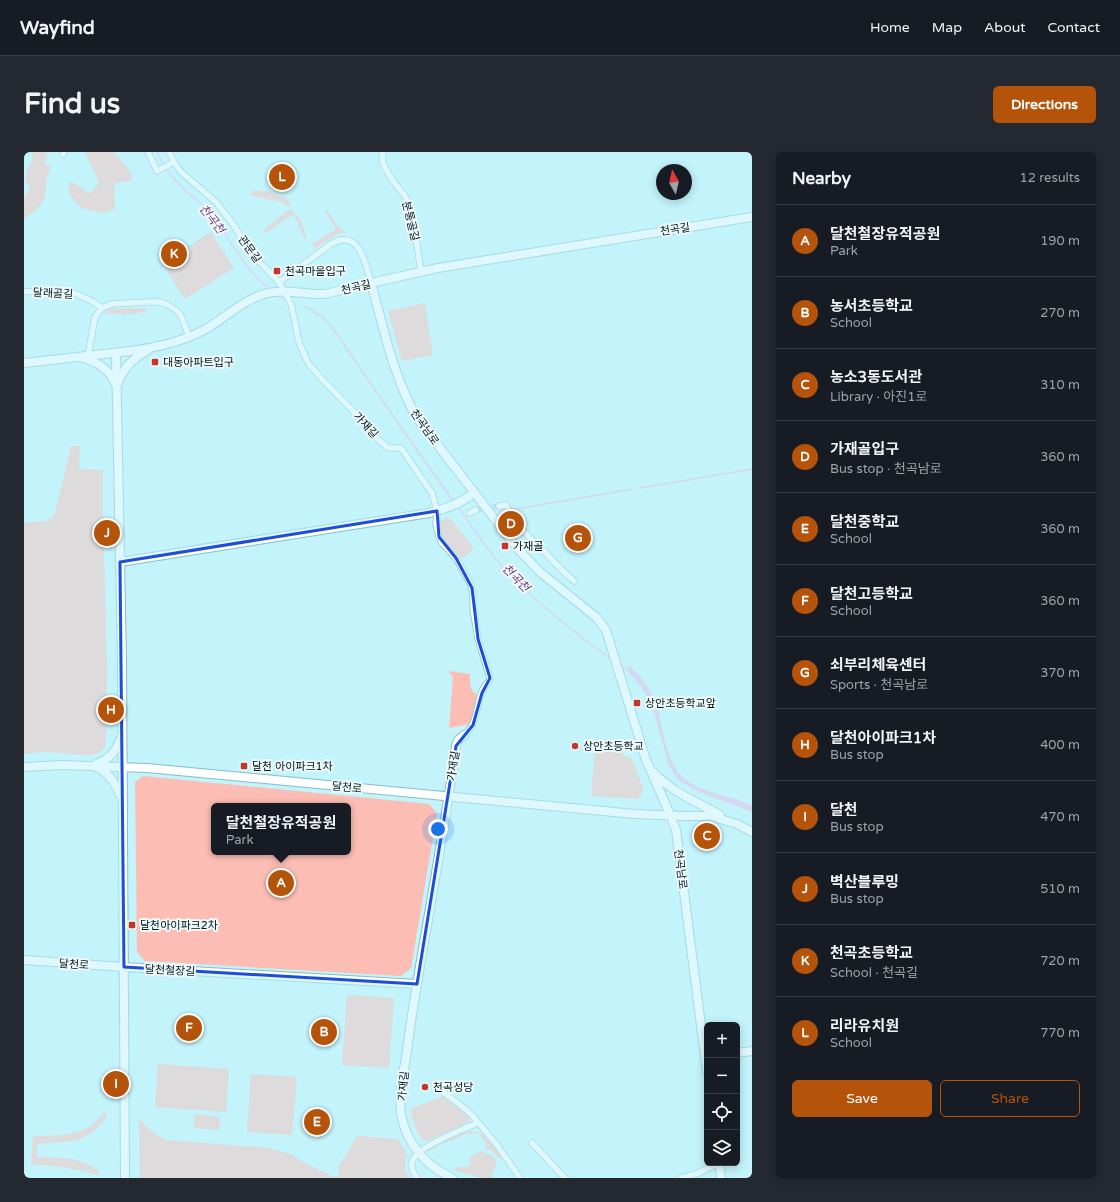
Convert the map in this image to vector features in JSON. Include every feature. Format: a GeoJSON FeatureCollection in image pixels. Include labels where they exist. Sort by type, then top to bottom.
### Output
{"type":"FeatureCollection","features":[{"type":"Feature","properties":{"kind":"street"},"geometry":{"type":"LineString","coordinates":[[148,152],[158,172],[173,163]]}},
{"type":"Feature","properties":{"kind":"street","name":"관문길"},"geometry":{"type":"LineString","coordinates":[[169,152],[173,163],[185,176],[216,202],[233,224],[251,253],[279,282],[285,291]]}},
{"type":"Feature","properties":{"kind":"street","name":"분통골길"},"geometry":{"type":"LineString","coordinates":[[383,152],[382,160],[384,166],[409,203],[414,224],[421,272]]}},
{"type":"Feature","properties":{"kind":"street","name":"천곡길"},"geometry":{"type":"LineString","coordinates":[[155,347],[206,329],[248,300],[270,293],[285,291],[325,294],[421,272],[752,217]]}},
{"type":"Feature","properties":{"kind":"street","name":"천곡남로"},"geometry":{"type":"LineString","coordinates":[[279,282],[336,241],[343,239],[354,243],[362,252],[365,260],[397,375],[408,402],[425,429],[508,538],[531,563],[551,581],[597,618],[606,630],[643,752],[676,830],[704,1042]]}},
{"type":"Feature","properties":{"kind":"street","name":"달래골길"},"geometry":{"type":"LineString","coordinates":[[24,292],[41,291],[74,293],[92,301],[102,308]]}},
{"type":"Feature","properties":{"kind":"street","name":"가재길"},"geometry":{"type":"LineString","coordinates":[[285,291],[291,304],[299,342],[308,363],[355,412],[371,433],[388,448],[401,448],[432,494],[437,511],[436,524],[439,537],[442,543],[456,558],[472,588],[473,609],[478,639],[490,678],[482,693],[473,725],[458,740],[456,746],[449,797],[417,984],[400,1099],[401,1113],[405,1128],[418,1153],[432,1167],[452,1178]]}},
{"type":"Feature","properties":{"kind":"street"},"geometry":{"type":"LineString","coordinates":[[88,356],[95,317],[102,308],[111,304],[159,302],[166,304],[176,310],[181,316],[189,336]]}},
{"type":"Feature","properties":{"kind":"street"},"geometry":{"type":"LineString","coordinates":[[24,363],[116,353],[155,347]]}},
{"type":"Feature","properties":{"kind":"street"},"geometry":{"type":"LineString","coordinates":[[117,388],[122,376],[135,359],[147,350],[155,347]]}},
{"type":"Feature","properties":{"kind":"street"},"geometry":{"type":"LineString","coordinates":[[116,353],[122,732],[124,1178]]}},
{"type":"Feature","properties":{"kind":"street"},"geometry":{"type":"LineString","coordinates":[[76,357],[95,362],[105,368],[113,377],[117,388]]}},
{"type":"Feature","properties":{"kind":"street"},"geometry":{"type":"LineString","coordinates":[[120,562],[437,511],[446,509],[474,493]]}},
{"type":"Feature","properties":{"kind":"street"},"geometry":{"type":"LineString","coordinates":[[499,506],[506,506],[511,518],[564,573],[574,581]]}},
{"type":"Feature","properties":{"kind":"street"},"geometry":{"type":"LineString","coordinates":[[470,513],[476,510]]}},
{"type":"Feature","properties":{"kind":"street"},"geometry":{"type":"LineString","coordinates":[[91,766],[103,762],[112,754],[117,747],[122,732]]}},
{"type":"Feature","properties":{"kind":"street","name":"달천로"},"geometry":{"type":"LineString","coordinates":[[24,767],[49,765],[155,768],[627,814],[710,816],[731,822]]}},
{"type":"Feature","properties":{"kind":"street"},"geometry":{"type":"LineString","coordinates":[[91,766],[102,770],[111,778],[116,785],[122,803]]}},
{"type":"Feature","properties":{"kind":"street"},"geometry":{"type":"LineString","coordinates":[[649,767],[662,781],[675,790],[731,822],[752,832]]}},
{"type":"Feature","properties":{"kind":"street","name":"달천로"},"geometry":{"type":"LineString","coordinates":[[24,960],[124,967]]}},
{"type":"Feature","properties":{"kind":"street","name":"달천철장길"},"geometry":{"type":"LineString","coordinates":[[124,967],[417,984]]}},
{"type":"Feature","properties":{"kind":"street"},"geometry":{"type":"LineString","coordinates":[[740,1053],[752,1051]]}},
{"type":"Feature","properties":{"kind":"street"},"geometry":{"type":"LineString","coordinates":[[443,1092],[465,1108],[497,1145],[520,1178]]}},
{"type":"Feature","properties":{"kind":"street"},"geometry":{"type":"LineString","coordinates":[[417,1178],[414,1173],[412,1161],[418,1153],[434,1142],[477,1123]]}},
{"type":"Feature","properties":{"kind":"street"},"geometry":{"type":"LineString","coordinates":[[532,1143],[565,1178]]}},
{"type":"Feature","properties":{"kind":"street"},"geometry":{"type":"LineString","coordinates":[[681,1178],[696,1174],[713,1166]]}},
{"type":"Feature","properties":{"kind":"street"},"geometry":{"type":"LineString","coordinates":[[719,1166],[720,1178]]}},
{"type":"Feature","properties":{"kind":"highlighted area"},"geometry":{"type":"Polygon","coordinates":[[[437,511],[439,537],[456,558],[472,588],[478,639],[490,678],[482,693],[473,725],[456,746],[417,984],[124,967],[120,562],[437,511]]]}},
{"type":"Feature","properties":{"kind":"shaded area"},"geometry":{"type":"Polygon","coordinates":[[[32,152],[48,152],[45,164],[51,166],[46,181],[45,197],[42,203],[36,210],[24,219],[24,197],[30,190],[26,172],[29,165],[32,161],[34,161],[32,160],[32,152]]]}},
{"type":"Feature","properties":{"kind":"shaded area"},"geometry":{"type":"Polygon","coordinates":[[[85,152],[114,152],[131,172],[132,181],[114,183],[115,209],[103,213],[81,208],[71,197],[68,187],[71,181],[90,194],[99,182],[85,152]]]}},
{"type":"Feature","properties":{"kind":"shaded area"},"geometry":{"type":"Polygon","coordinates":[[[255,190],[266,192],[267,190],[286,198],[291,203],[287,206],[285,203],[249,195],[255,190]]]}},
{"type":"Feature","properties":{"kind":"shaded area"},"geometry":{"type":"Polygon","coordinates":[[[291,210],[302,222],[306,238],[305,240],[294,214],[265,233],[263,231],[286,212],[291,210]]]}},
{"type":"Feature","properties":{"kind":"shaded area"},"geometry":{"type":"Polygon","coordinates":[[[327,210],[337,226],[345,232],[337,234],[314,248],[312,244],[335,230],[335,227],[325,211],[327,210]]]}},
{"type":"Feature","properties":{"kind":"shaded area"},"geometry":{"type":"Polygon","coordinates":[[[211,232],[234,268],[185,299],[162,263],[211,232]]]}},
{"type":"Feature","properties":{"kind":"shaded area"},"geometry":{"type":"Polygon","coordinates":[[[425,303],[433,355],[402,361],[388,311],[425,303]]]}},
{"type":"Feature","properties":{"kind":"shaded area"},"geometry":{"type":"Polygon","coordinates":[[[146,308],[146,311],[124,315],[122,313],[106,314],[107,309],[146,308]]]}},
{"type":"Feature","properties":{"kind":"shaded area"},"geometry":{"type":"Polygon","coordinates":[[[71,446],[80,446],[79,469],[103,470],[107,669],[106,742],[102,751],[89,755],[46,752],[24,754],[24,523],[46,521],[54,517],[71,446]]]}},
{"type":"Feature","properties":{"kind":"shaded area"},"geometry":{"type":"Polygon","coordinates":[[[447,517],[453,521],[473,548],[473,550],[463,558],[460,557],[440,534],[438,523],[447,517]]]}},
{"type":"Feature","properties":{"kind":"shaded area"},"geometry":{"type":"Polygon","coordinates":[[[627,664],[641,678],[652,695],[668,752],[672,763],[678,772],[694,785],[752,805],[752,812],[699,792],[678,780],[668,763],[649,699],[630,674],[627,664]]]}},
{"type":"Feature","properties":{"kind":"shaded area"},"geometry":{"type":"Polygon","coordinates":[[[448,671],[470,674],[471,689],[477,695],[470,724],[449,728],[453,677],[448,671]]]}},
{"type":"Feature","properties":{"kind":"shaded area"},"geometry":{"type":"Polygon","coordinates":[[[595,749],[623,752],[623,756],[631,757],[643,788],[640,797],[637,799],[591,796],[595,749]]]}},
{"type":"Feature","properties":{"kind":"shaded area"},"geometry":{"type":"Polygon","coordinates":[[[143,776],[429,804],[437,813],[411,968],[401,976],[145,961],[137,952],[135,782],[143,776]]]}},
{"type":"Feature","properties":{"kind":"shaded area"},"geometry":{"type":"Polygon","coordinates":[[[347,995],[394,998],[389,1068],[342,1065],[347,995]]]}},
{"type":"Feature","properties":{"kind":"shaded area"},"geometry":{"type":"Polygon","coordinates":[[[158,1064],[229,1069],[226,1112],[155,1107],[158,1064]]]}},
{"type":"Feature","properties":{"kind":"shaded area"},"geometry":{"type":"Polygon","coordinates":[[[251,1074],[297,1077],[292,1135],[247,1132],[251,1074]]]}},
{"type":"Feature","properties":{"kind":"shaded area"},"geometry":{"type":"Polygon","coordinates":[[[443,1096],[469,1117],[469,1122],[427,1141],[423,1141],[416,1130],[410,1109],[443,1096]]]}},
{"type":"Feature","properties":{"kind":"shaded area"},"geometry":{"type":"Polygon","coordinates":[[[105,1110],[107,1115],[102,1123],[94,1131],[84,1137],[65,1142],[37,1144],[37,1157],[61,1158],[83,1162],[98,1170],[100,1176],[74,1169],[31,1164],[33,1136],[64,1135],[83,1130],[91,1126],[105,1110]]]}},
{"type":"Feature","properties":{"kind":"shaded area"},"geometry":{"type":"Polygon","coordinates":[[[195,1114],[220,1117],[219,1130],[194,1128],[195,1114]]]}},
{"type":"Feature","properties":{"kind":"shaded area"},"geometry":{"type":"Polygon","coordinates":[[[139,1117],[151,1131],[167,1140],[269,1148],[293,1155],[306,1164],[332,1176],[338,1176],[338,1168],[357,1136],[398,1139],[408,1156],[405,1165],[410,1178],[140,1178],[139,1117]]]}},
{"type":"Feature","properties":{"kind":"shaded area"},"geometry":{"type":"Polygon","coordinates":[[[468,1131],[480,1133],[489,1139],[503,1159],[499,1158],[492,1151],[484,1148],[487,1145],[479,1133],[465,1134],[441,1144],[429,1151],[429,1149],[445,1140],[468,1131]]]}},
{"type":"Feature","properties":{"kind":"shaded area"},"geometry":{"type":"Polygon","coordinates":[[[480,1151],[488,1154],[497,1161],[491,1178],[481,1178],[454,1170],[456,1167],[468,1167],[471,1164],[470,1157],[480,1151]]]}},
{"type":"Feature","properties":{"kind":"waterway","name":"천곡천"},"geometry":{"type":"LineString","coordinates":[[157,152],[164,165]]}},
{"type":"Feature","properties":{"kind":"waterway","name":"천곡천"},"geometry":{"type":"LineString","coordinates":[[166,168],[177,182],[211,214],[221,226],[247,266],[267,287]]}},
{"type":"Feature","properties":{"kind":"waterway","name":"천곡천"},"geometry":{"type":"LineString","coordinates":[[305,307],[322,316],[332,327],[453,501]]}},
{"type":"Feature","properties":{"kind":"waterway"},"geometry":{"type":"LineString","coordinates":[[640,488],[752,469]]}},
{"type":"Feature","properties":{"kind":"waterway"},"geometry":{"type":"LineString","coordinates":[[510,510],[633,489]]}},
{"type":"Feature","properties":{"kind":"waterway","name":"천곡천"},"geometry":{"type":"LineString","coordinates":[[458,507],[480,539],[516,581],[556,617],[612,660]]}},
{"type":"Feature","properties":{"kind":"waterway"},"geometry":{"type":"LineString","coordinates":[[500,511],[504,510]]}},
{"type":"Feature","properties":{"kind":"waterway","name":"천곡천"},"geometry":{"type":"LineString","coordinates":[[620,665],[630,672]]}},
{"type":"Feature","properties":{"kind":"tunnel"},"geometry":{"type":"LineString","coordinates":[[476,510],[499,506]]}},
{"type":"Feature","properties":{"kind":"place","name":"리라유치원"},"geometry":{"type":"Point","coordinates":[282,177]}},
{"type":"Feature","properties":{"kind":"place","name":"천곡초등학교"},"geometry":{"type":"Point","coordinates":[174,254]}},
{"type":"Feature","properties":{"kind":"place","name":"천곡마을입구"},"geometry":{"type":"Point","coordinates":[277,271]}},
{"type":"Feature","properties":{"kind":"place","name":"대동아파트입구"},"geometry":{"type":"Point","coordinates":[155,362]}},
{"type":"Feature","properties":{"kind":"place","name":"가재골입구"},"geometry":{"type":"Point","coordinates":[511,524]}},
{"type":"Feature","properties":{"kind":"place","name":"벽산블루밍"},"geometry":{"type":"Point","coordinates":[107,533]}},
{"type":"Feature","properties":{"kind":"place","name":"쇠부리체육센터"},"geometry":{"type":"Point","coordinates":[578,538]}},
{"type":"Feature","properties":{"kind":"place","name":"가재골"},"geometry":{"type":"Point","coordinates":[505,546]}},
{"type":"Feature","properties":{"kind":"place","name":"상안초등학교앞"},"geometry":{"type":"Point","coordinates":[637,703]}},
{"type":"Feature","properties":{"kind":"place","name":"달천아이파크1차"},"geometry":{"type":"Point","coordinates":[111,710]}},
{"type":"Feature","properties":{"kind":"place","name":"상안초등학교"},"geometry":{"type":"Point","coordinates":[575,746]}},
{"type":"Feature","properties":{"kind":"place","name":"달천 아이파크1차"},"geometry":{"type":"Point","coordinates":[244,766]}},
{"type":"Feature","properties":{"kind":"place","name":"농소3동도서관"},"geometry":{"type":"Point","coordinates":[707,836]}},
{"type":"Feature","properties":{"kind":"place","name":"달천철장유적공원"},"geometry":{"type":"Point","coordinates":[281,883]}},
{"type":"Feature","properties":{"kind":"place","name":"달천아이파크2차"},"geometry":{"type":"Point","coordinates":[132,925]}},
{"type":"Feature","properties":{"kind":"place","name":"달천고등학교"},"geometry":{"type":"Point","coordinates":[189,1028]}},
{"type":"Feature","properties":{"kind":"place","name":"농서초등학교"},"geometry":{"type":"Point","coordinates":[324,1032]}},
{"type":"Feature","properties":{"kind":"place","name":"달천"},"geometry":{"type":"Point","coordinates":[116,1084]}},
{"type":"Feature","properties":{"kind":"place","name":"천곡성당"},"geometry":{"type":"Point","coordinates":[425,1087]}},
{"type":"Feature","properties":{"kind":"place","name":"달천중학교"},"geometry":{"type":"Point","coordinates":[317,1122]}}]}
